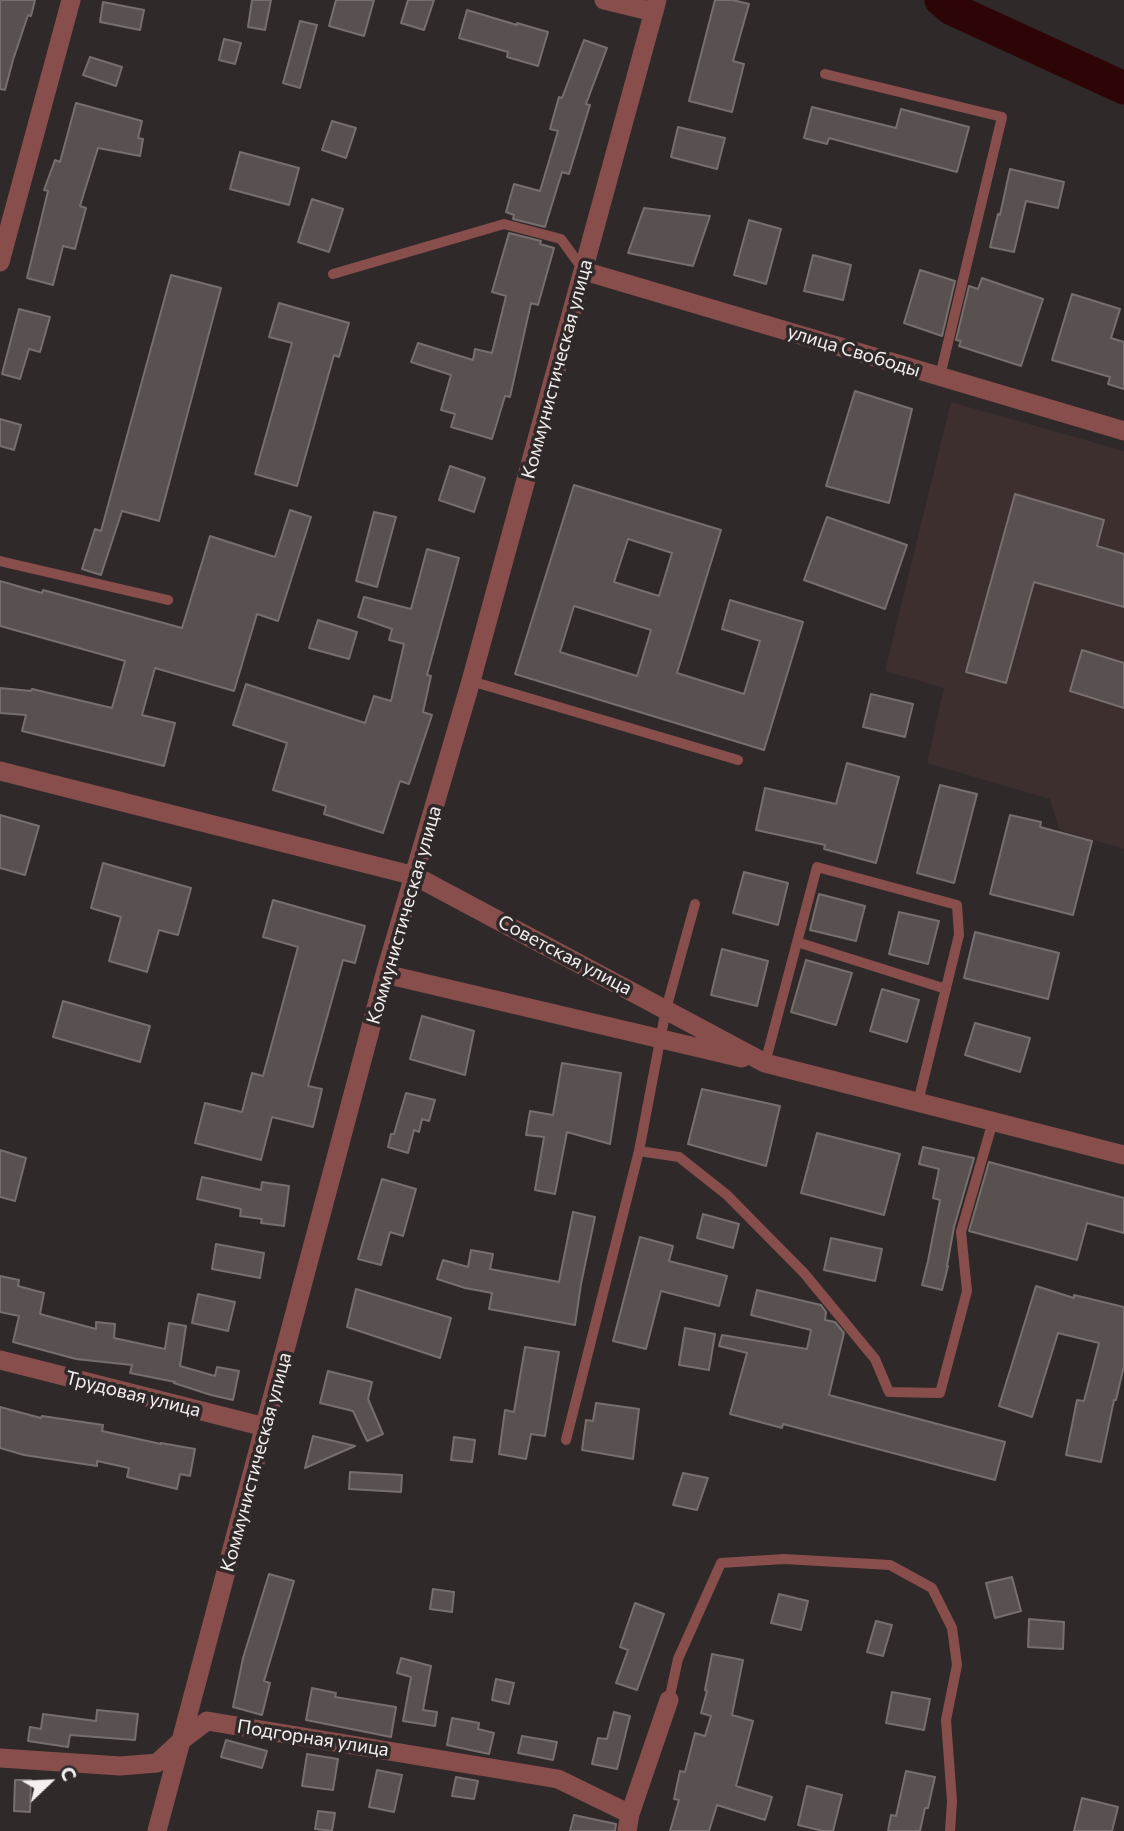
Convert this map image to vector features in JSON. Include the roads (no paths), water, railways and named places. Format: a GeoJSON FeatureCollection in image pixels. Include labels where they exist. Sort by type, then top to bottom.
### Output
{"type":"FeatureCollection","features":[{"type":"Feature","properties":{"kind":"street"},"geometry":{"type":"LineString","coordinates":[[0,262],[71,0]]}},
{"type":"Feature","properties":{"kind":"street"},"geometry":{"type":"LineString","coordinates":[[604,0],[656,6]]}},
{"type":"Feature","properties":{"kind":"street","name":"Коммунистическая улица"},"geometry":{"type":"LineString","coordinates":[[157,1831],[386,974],[471,681],[656,6]]}},
{"type":"Feature","properties":{"kind":"street","name":"улица Свободы"},"geometry":{"type":"LineString","coordinates":[[584,271],[1124,431]]}},
{"type":"Feature","properties":{"kind":"street","name":"Советская улица"},"geometry":{"type":"LineString","coordinates":[[0,771],[415,876],[765,1063],[1124,1156]]}},
{"type":"Feature","properties":{"kind":"street"},"geometry":{"type":"LineString","coordinates":[[386,974],[765,1063]]}},
{"type":"Feature","properties":{"kind":"street","name":"Трудовая улица"},"geometry":{"type":"LineString","coordinates":[[0,1360],[265,1427]]}},
{"type":"Feature","properties":{"kind":"street"},"geometry":{"type":"LineString","coordinates":[[629,1823],[669,1700]]}},
{"type":"Feature","properties":{"kind":"street","name":"Подгорная улица"},"geometry":{"type":"LineString","coordinates":[[0,1758],[120,1766],[157,1763],[208,1721],[558,1779],[629,1823]]}},
{"type":"Feature","properties":{"kind":"lane"},"geometry":{"type":"LineString","coordinates":[[824,74],[1002,117],[940,376]]}},
{"type":"Feature","properties":{"kind":"lane"},"geometry":{"type":"LineString","coordinates":[[333,274],[504,223],[561,239],[584,271]]}},
{"type":"Feature","properties":{"kind":"lane"},"geometry":{"type":"LineString","coordinates":[[0,561],[168,600]]}},
{"type":"Feature","properties":{"kind":"lane"},"geometry":{"type":"LineString","coordinates":[[471,681],[738,760]]}},
{"type":"Feature","properties":{"kind":"lane"},"geometry":{"type":"LineString","coordinates":[[765,1063],[817,867],[957,905],[959,934],[918,1102]]}},
{"type":"Feature","properties":{"kind":"lane"},"geometry":{"type":"LineString","coordinates":[[566,1440],[639,1151],[666,1009],[695,904]]}},
{"type":"Feature","properties":{"kind":"lane"},"geometry":{"type":"LineString","coordinates":[[797,942],[946,989]]}},
{"type":"Feature","properties":{"kind":"lane"},"geometry":{"type":"LineString","coordinates":[[639,1151],[679,1157],[727,1195],[822,1294],[875,1359],[889,1392],[940,1393],[967,1291],[961,1232],[993,1121]]}},
{"type":"Feature","properties":{"kind":"lane"},"geometry":{"type":"LineString","coordinates":[[669,1700],[678,1659],[721,1563],[784,1559],[890,1565],[932,1587],[952,1628],[957,1665],[946,1720],[952,1801],[950,1831]]}},
{"type":"Feature","properties":{"kind":"waterway"},"geometry":{"type":"LineString","coordinates":[[941,0],[952,9],[1124,88]]}}]}
